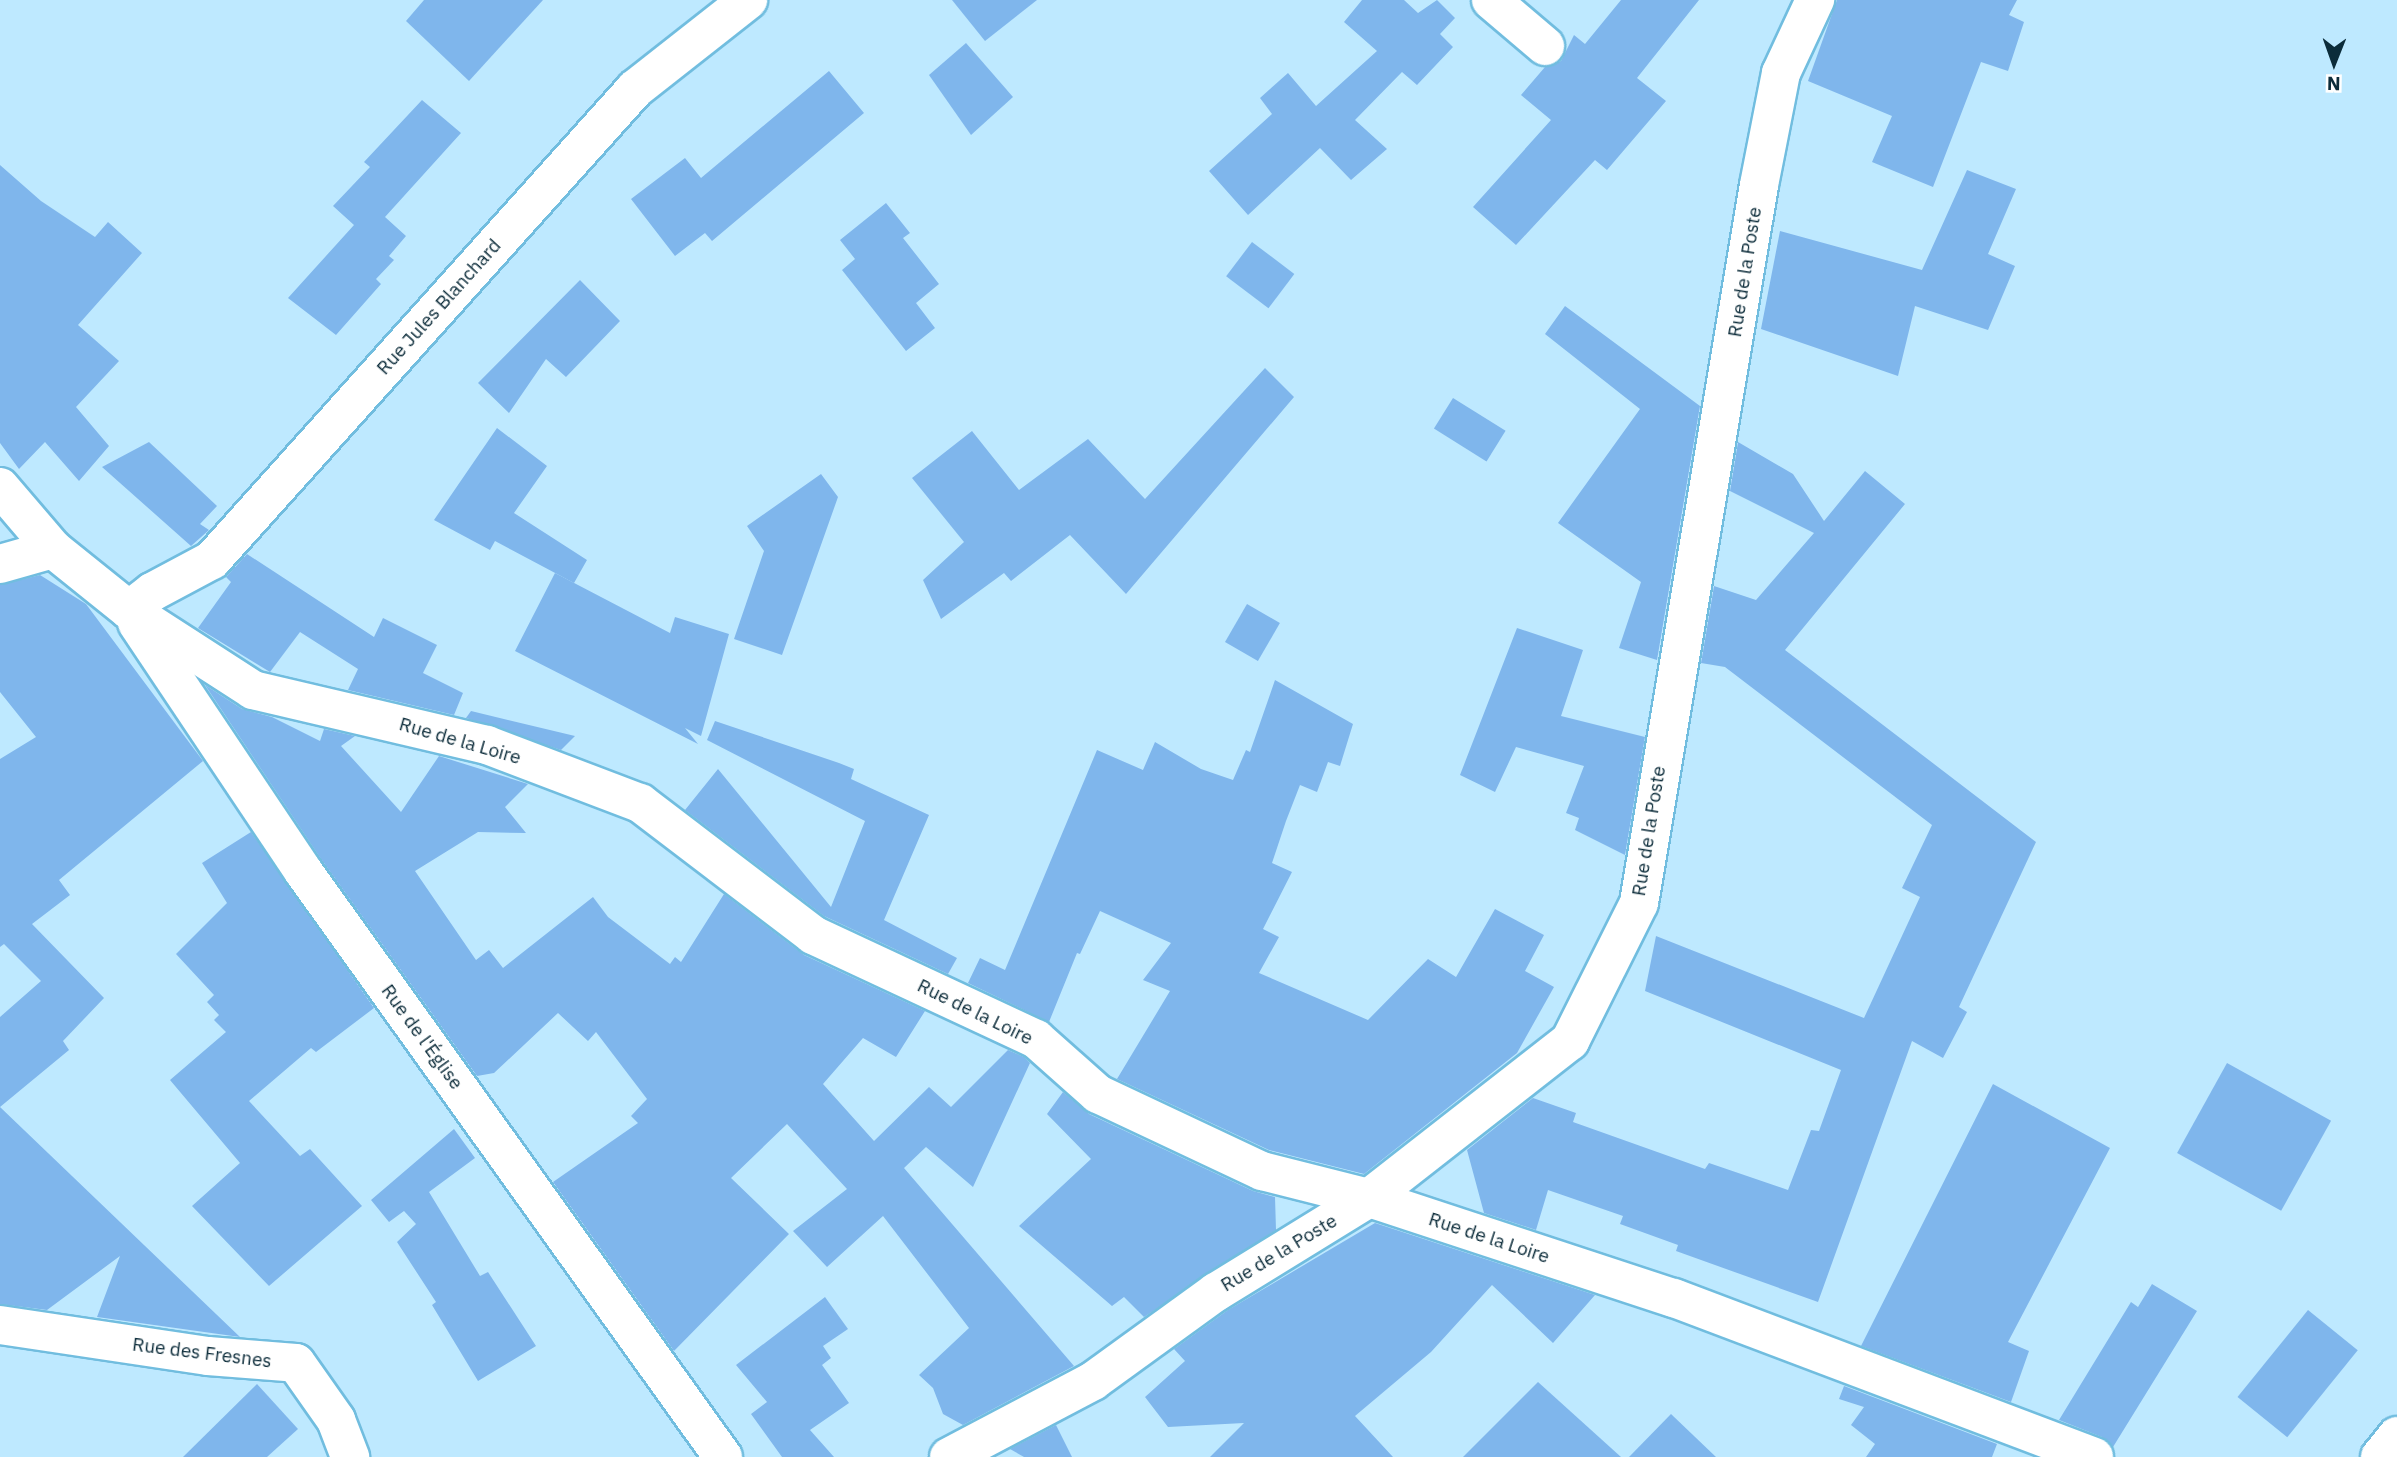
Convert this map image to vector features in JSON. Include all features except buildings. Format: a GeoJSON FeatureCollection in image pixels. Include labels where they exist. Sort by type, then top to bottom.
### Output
{"type":"FeatureCollection","features":[{"type":"Feature","properties":{"kind":"street","name":"Rue Jules Blanchard"},"geometry":{"type":"LineString","coordinates":[[129,610],[152,592],[212,560],[635,89],[748,0]]}},
{"type":"Feature","properties":{"kind":"street"},"geometry":{"type":"LineString","coordinates":[[1491,0],[1545,46]]}},
{"type":"Feature","properties":{"kind":"street","name":"Rue de la Poste"},"geometry":{"type":"LineString","coordinates":[[949,1457],[1093,1381],[1216,1292],[1369,1198],[1570,1041],[1639,904],[1759,185],[1781,73],[1815,0]]}},
{"type":"Feature","properties":{"kind":"street","name":"Rue de la Loire"},"geometry":{"type":"LineString","coordinates":[[0,487],[53,549],[129,610],[253,690],[487,745],[640,803],[813,935],[1036,1040],[1098,1094],[1262,1171],[1369,1198],[1674,1298],[2094,1457]]}},
{"type":"Feature","properties":{"kind":"street"},"geometry":{"type":"LineString","coordinates":[[0,564],[53,549]]}},
{"type":"Feature","properties":{"kind":"street","name":"Rue de l'Église"},"geometry":{"type":"LineString","coordinates":[[129,610],[303,871],[723,1457]]}},
{"type":"Feature","properties":{"kind":"street","name":"Rue des Fresnes"},"geometry":{"type":"LineString","coordinates":[[0,1325],[208,1356],[296,1363],[336,1420],[350,1457]]}},
{"type":"Feature","properties":{"kind":"street"},"geometry":{"type":"LineString","coordinates":[[2380,1457],[2397,1436]]}}]}
